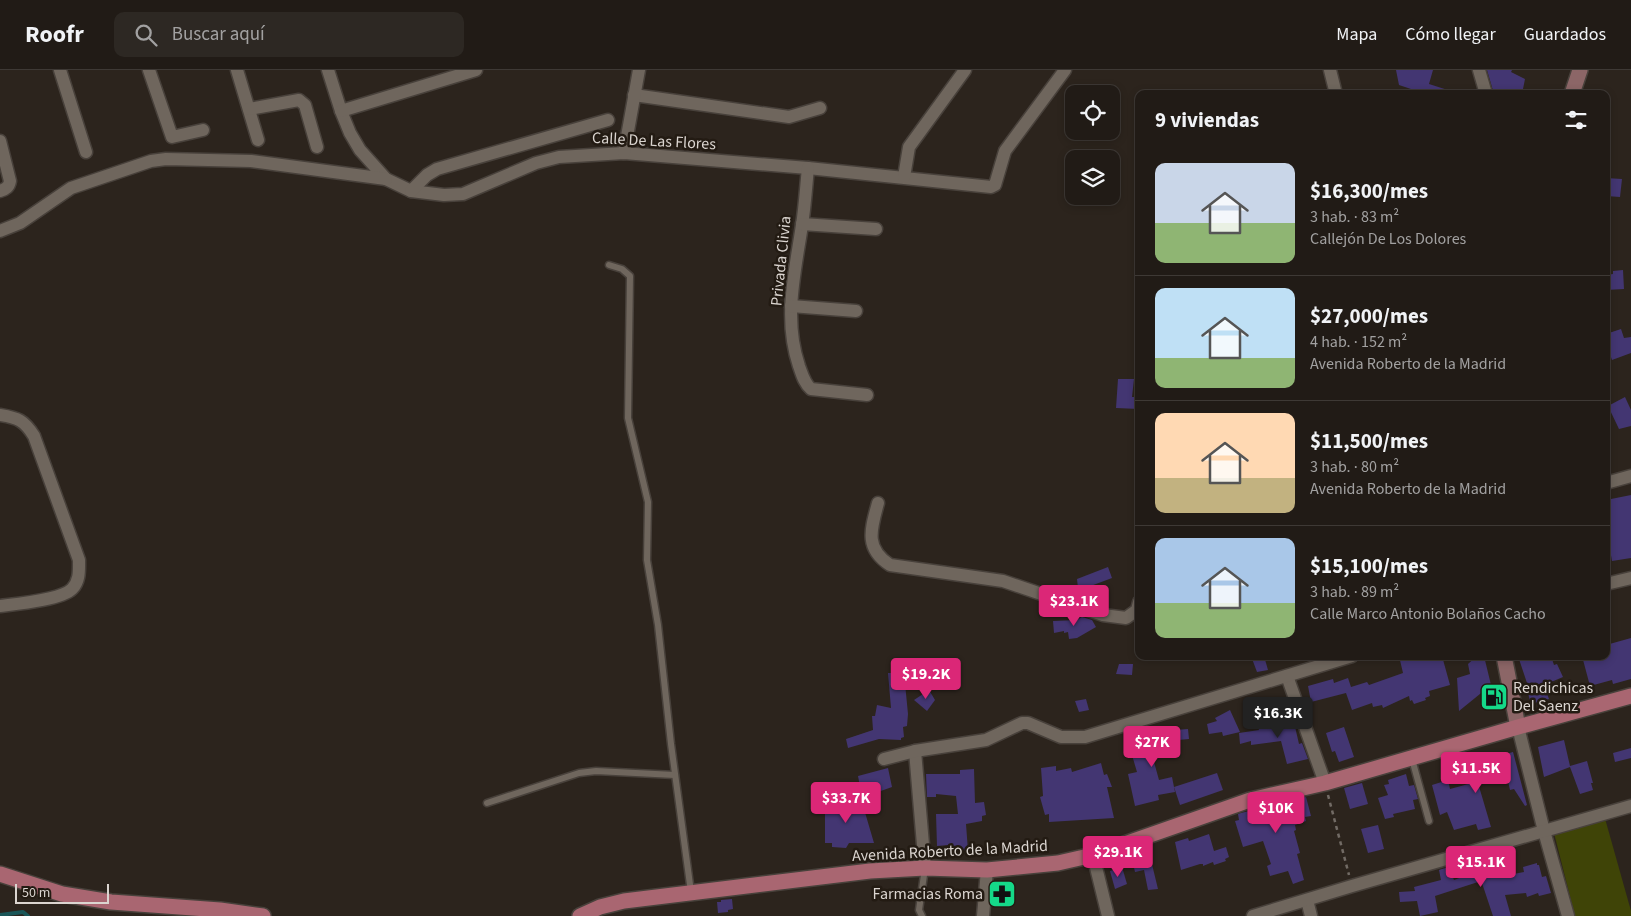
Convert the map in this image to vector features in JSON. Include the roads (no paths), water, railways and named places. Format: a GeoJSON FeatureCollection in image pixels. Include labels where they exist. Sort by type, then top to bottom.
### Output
{"type":"FeatureCollection","features":[{"type":"Feature","properties":{"kind":"main road","name":"Avenida Roberto de la Madrid"},"geometry":{"type":"LineString","coordinates":[[580,916],[600,907],[624,901],[870,871],[925,868],[987,870],[1058,864],[1093,855],[1250,800],[1325,783],[1631,696]]}},
{"type":"Feature","properties":{"kind":"main road"},"geometry":{"type":"LineString","coordinates":[[0,874],[62,894],[111,902],[220,910],[263,916]]}},
{"type":"Feature","properties":{"kind":"street"},"geometry":{"type":"LineString","coordinates":[[60,70],[86,152]]}},
{"type":"Feature","properties":{"kind":"street"},"geometry":{"type":"LineString","coordinates":[[149,70],[172,137],[203,130]]}},
{"type":"Feature","properties":{"kind":"street"},"geometry":{"type":"LineString","coordinates":[[237,70],[258,140]]}},
{"type":"Feature","properties":{"kind":"street","name":"Calle De Las Flores"},"geometry":{"type":"LineString","coordinates":[[328,70],[350,134],[360,150],[386,179],[410,192],[444,195],[463,194],[536,163],[559,157],[624,153],[808,168],[991,187],[995,185],[1005,151],[1064,70]]}},
{"type":"Feature","properties":{"kind":"street"},"geometry":{"type":"LineString","coordinates":[[341,111],[476,70]]}},
{"type":"Feature","properties":{"kind":"street"},"geometry":{"type":"LineString","coordinates":[[624,153],[639,70]]}},
{"type":"Feature","properties":{"kind":"street"},"geometry":{"type":"LineString","coordinates":[[904,178],[909,147],[965,70]]}},
{"type":"Feature","properties":{"kind":"street"},"geometry":{"type":"LineString","coordinates":[[1330,70],[1335,90]]}},
{"type":"Feature","properties":{"kind":"street"},"geometry":{"type":"LineString","coordinates":[[1479,70],[1485,90]]}},
{"type":"Feature","properties":{"kind":"street"},"geometry":{"type":"LineString","coordinates":[[1573,90],[1580,70]]}},
{"type":"Feature","properties":{"kind":"street"},"geometry":{"type":"LineString","coordinates":[[634,94],[789,116],[820,108]]}},
{"type":"Feature","properties":{"kind":"street"},"geometry":{"type":"LineString","coordinates":[[249,109],[299,100],[305,105],[317,147]]}},
{"type":"Feature","properties":{"kind":"street"},"geometry":{"type":"LineString","coordinates":[[410,192],[427,175],[437,169],[608,120]]}},
{"type":"Feature","properties":{"kind":"street"},"geometry":{"type":"LineString","coordinates":[[0,141],[10,185],[0,191]]}},
{"type":"Feature","properties":{"kind":"street"},"geometry":{"type":"LineString","coordinates":[[0,231],[20,222],[71,188],[151,161],[166,159],[250,161],[386,179]]}},
{"type":"Feature","properties":{"kind":"street","name":"Privada Clivia"},"geometry":{"type":"LineString","coordinates":[[808,168],[802,224],[792,282],[793,349],[806,385],[811,389],[867,394]]}},
{"type":"Feature","properties":{"kind":"street"},"geometry":{"type":"LineString","coordinates":[[802,224],[876,229]]}},
{"type":"Feature","properties":{"kind":"street"},"geometry":{"type":"LineString","coordinates":[[791,306],[856,311]]}},
{"type":"Feature","properties":{"kind":"street"},"geometry":{"type":"LineString","coordinates":[[0,415],[17,418],[28,426],[34,436],[79,560],[80,577],[72,590],[58,597],[0,606]]}},
{"type":"Feature","properties":{"kind":"street"},"geometry":{"type":"LineString","coordinates":[[1610,481],[1631,476]]}},
{"type":"Feature","properties":{"kind":"street"},"geometry":{"type":"LineString","coordinates":[[878,502],[872,524],[872,546],[878,557],[890,565],[1003,581],[1103,615],[1126,618],[1135,611]]}},
{"type":"Feature","properties":{"kind":"street"},"geometry":{"type":"LineString","coordinates":[[1610,583],[1631,578]]}},
{"type":"Feature","properties":{"kind":"street"},"geometry":{"type":"LineString","coordinates":[[884,760],[915,751],[986,740],[1022,723],[1028,723],[1061,737],[1085,737],[1339,660]]}},
{"type":"Feature","properties":{"kind":"street"},"geometry":{"type":"LineString","coordinates":[[1505,660],[1518,727],[1568,916]]}},
{"type":"Feature","properties":{"kind":"street"},"geometry":{"type":"LineString","coordinates":[[1287,676],[1325,783]]}},
{"type":"Feature","properties":{"kind":"street"},"geometry":{"type":"LineString","coordinates":[[915,751],[925,868]]}},
{"type":"Feature","properties":{"kind":"street"},"geometry":{"type":"LineString","coordinates":[[1253,916],[1631,806]]}},
{"type":"Feature","properties":{"kind":"street"},"geometry":{"type":"LineString","coordinates":[[1093,855],[1108,916]]}},
{"type":"Feature","properties":{"kind":"street"},"geometry":{"type":"LineString","coordinates":[[983,916],[987,870]]}},
{"type":"Feature","properties":{"kind":"street"},"geometry":{"type":"LineString","coordinates":[[1307,900],[1312,916]]}},
{"type":"Feature","properties":{"kind":"lane"},"geometry":{"type":"LineString","coordinates":[[609,265],[622,269],[630,276],[628,418],[648,502],[647,560],[658,625],[675,775],[691,892]]}},
{"type":"Feature","properties":{"kind":"lane"},"geometry":{"type":"LineString","coordinates":[[1412,758],[1430,821]]}},
{"type":"Feature","properties":{"kind":"lane"},"geometry":{"type":"LineString","coordinates":[[488,802],[579,773],[596,771],[675,775]]}},
{"type":"Feature","properties":{"kind":"lane"},"geometry":{"type":"LineString","coordinates":[[922,916],[920,910],[925,868]]}},
{"type":"Feature","properties":{"kind":"waterway"},"geometry":{"type":"LineString","coordinates":[[0,915],[23,912],[28,916]]}},
{"type":"Feature","properties":{"kind":"place","name":"Rendichicas Del Saenz"},"geometry":{"type":"Point","coordinates":[1494,697]}},
{"type":"Feature","properties":{"kind":"place","name":"Farmacias Roma"},"geometry":{"type":"Point","coordinates":[1002,894]}}]}
